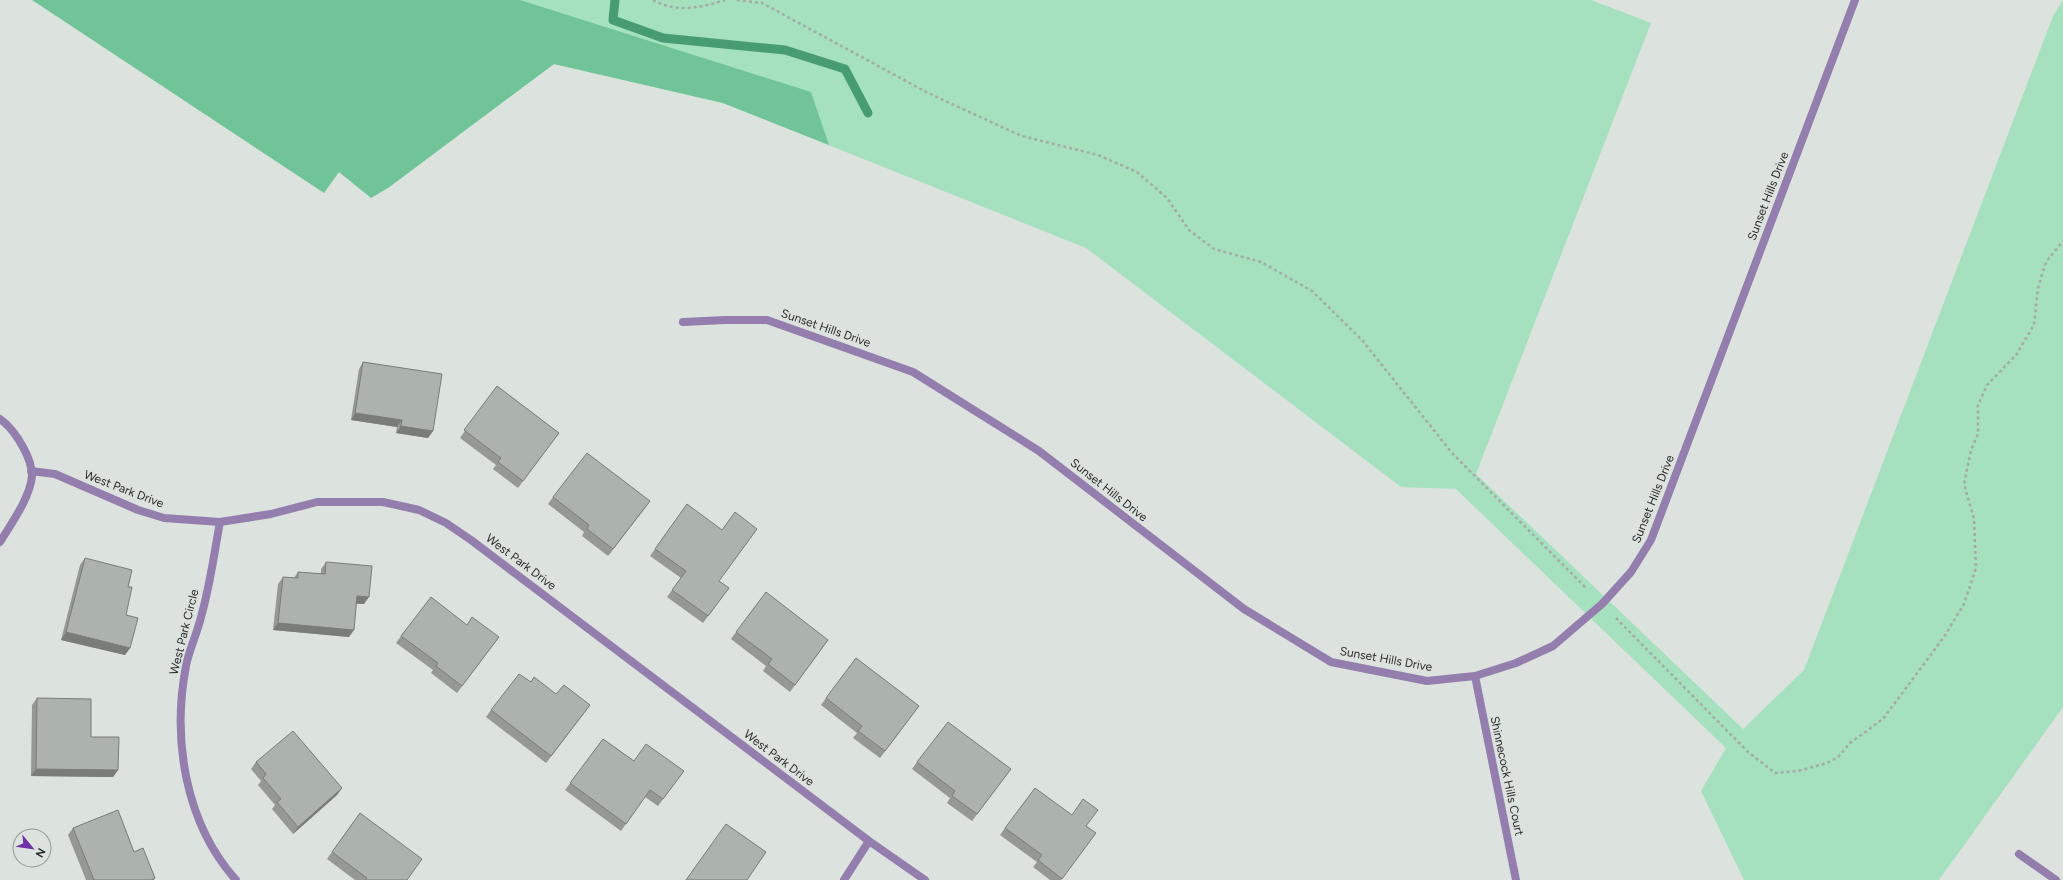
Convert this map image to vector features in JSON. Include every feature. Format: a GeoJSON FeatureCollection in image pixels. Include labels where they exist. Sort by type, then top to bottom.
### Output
{"type":"FeatureCollection","features":[{"type":"Feature","properties":{"kind":"street","name":"Sunset Hills Drive"},"geometry":{"type":"LineString","coordinates":[[683,322],[767,320],[913,372],[1039,452],[1244,609],[1330,662],[1427,681],[1475,676],[1516,663],[1553,646],[1602,604],[1631,572],[1651,540],[1855,0]]}},
{"type":"Feature","properties":{"kind":"street"},"geometry":{"type":"LineString","coordinates":[[0,419],[7,424],[19,439],[29,458],[32,477],[22,504],[0,542]]}},
{"type":"Feature","properties":{"kind":"street","name":"West Park Drive"},"geometry":{"type":"LineString","coordinates":[[31,470],[55,474],[138,510],[164,518],[220,522],[271,514],[288,508],[317,502],[348,501],[383,502],[419,510],[446,523],[471,540],[869,841],[925,880]]}},
{"type":"Feature","properties":{"kind":"street","name":"West Park Circle"},"geometry":{"type":"LineString","coordinates":[[220,522],[202,616],[186,665],[181,697],[180,729],[185,773],[195,808],[210,841],[236,880]]}},
{"type":"Feature","properties":{"kind":"street","name":"Shinnecock Hills Court"},"geometry":{"type":"LineString","coordinates":[[1475,676],[1516,880]]}},
{"type":"Feature","properties":{"kind":"street"},"geometry":{"type":"LineString","coordinates":[[844,880],[869,841]]}},
{"type":"Feature","properties":{"kind":"street"},"geometry":{"type":"LineString","coordinates":[[2019,854],[2056,880]]}},
{"type":"Feature","properties":{"kind":"path"},"geometry":{"type":"LineString","coordinates":[[653,0],[666,7],[688,9],[709,6],[725,0]]}},
{"type":"Feature","properties":{"kind":"path"},"geometry":{"type":"LineString","coordinates":[[737,0],[762,3],[928,93],[1022,136],[1098,155],[1137,172],[1167,198],[1189,230],[1214,248],[1261,262],[1312,291],[1362,340],[1452,453],[1748,752],[1775,773],[1798,771],[1827,763],[1838,756],[1850,743],[1884,720],[1944,637],[1964,604],[1976,568],[1974,519],[1964,484],[1970,450],[1978,434],[1978,405],[1987,385],[2016,355],[2034,325],[2038,288],[2046,262],[2063,241]]}},
{"type":"Feature","properties":{"kind":"green space"},"geometry":{"type":"Polygon","coordinates":[[[32,0],[520,0],[811,92],[829,145],[723,103],[554,64],[388,188],[371,198],[339,172],[324,193],[32,0]]]}},
{"type":"Feature","properties":{"kind":"green space"},"geometry":{"type":"Polygon","coordinates":[[[171,0],[1591,0],[1651,23],[1476,474],[1743,729],[1804,670],[2053,16],[2063,0],[2063,707],[1939,880],[1744,880],[1701,791],[1726,748],[1456,489],[1401,487],[1086,248],[723,103],[554,64],[388,188],[171,0]]]}},
{"type":"Feature","properties":{"kind":"building"},"geometry":{"type":"Polygon","coordinates":[[[363,362],[442,374],[433,431],[401,426],[402,420],[355,413],[363,362]]]}},
{"type":"Feature","properties":{"kind":"building"},"geometry":{"type":"Polygon","coordinates":[[[497,386],[559,433],[523,481],[498,462],[501,458],[464,430],[497,386]]]}},
{"type":"Feature","properties":{"kind":"building"},"geometry":{"type":"Polygon","coordinates":[[[587,453],[650,501],[613,549],[587,529],[589,525],[553,497],[587,453]]]}},
{"type":"Feature","properties":{"kind":"building"},"geometry":{"type":"Polygon","coordinates":[[[687,504],[722,530],[735,512],[757,529],[719,581],[729,588],[708,616],[672,590],[686,571],[655,549],[687,504]]]}},
{"type":"Feature","properties":{"kind":"building"},"geometry":{"type":"Polygon","coordinates":[[[85,558],[132,570],[128,587],[132,587],[126,615],[138,618],[130,648],[66,632],[85,558]]]}},
{"type":"Feature","properties":{"kind":"building"},"geometry":{"type":"Polygon","coordinates":[[[326,562],[372,566],[369,597],[357,596],[354,630],[278,623],[283,577],[298,578],[298,572],[325,574],[326,562]]]}},
{"type":"Feature","properties":{"kind":"building"},"geometry":{"type":"Polygon","coordinates":[[[766,592],[828,640],[795,685],[768,664],[772,659],[736,632],[766,592]]]}},
{"type":"Feature","properties":{"kind":"building"},"geometry":{"type":"Polygon","coordinates":[[[431,597],[467,625],[472,617],[499,637],[462,686],[436,666],[438,663],[401,636],[431,597]]]}},
{"type":"Feature","properties":{"kind":"building"},"geometry":{"type":"Polygon","coordinates":[[[856,658],[919,706],[885,751],[858,731],[862,726],[826,698],[856,658]]]}},
{"type":"Feature","properties":{"kind":"building"},"geometry":{"type":"Polygon","coordinates":[[[519,674],[531,682],[534,677],[556,694],[564,685],[590,705],[551,756],[491,710],[519,674]]]}},
{"type":"Feature","properties":{"kind":"building"},"geometry":{"type":"Polygon","coordinates":[[[37,698],[91,699],[91,737],[119,737],[118,770],[36,769],[37,698]]]}},
{"type":"Feature","properties":{"kind":"building"},"geometry":{"type":"Polygon","coordinates":[[[948,722],[1011,769],[977,814],[952,796],[955,791],[917,762],[948,722]]]}},
{"type":"Feature","properties":{"kind":"building"},"geometry":{"type":"Polygon","coordinates":[[[293,731],[342,788],[298,827],[277,802],[281,799],[263,778],[266,774],[256,762],[293,731]]]}},
{"type":"Feature","properties":{"kind":"building"},"geometry":{"type":"Polygon","coordinates":[[[603,739],[634,761],[646,744],[684,771],[663,799],[650,790],[626,824],[570,783],[603,739]]]}},
{"type":"Feature","properties":{"kind":"building"},"geometry":{"type":"Polygon","coordinates":[[[1035,788],[1072,815],[1083,799],[1098,810],[1086,826],[1096,833],[1062,879],[1038,860],[1042,855],[1005,828],[1035,788]]]}},
{"type":"Feature","properties":{"kind":"building"},"geometry":{"type":"Polygon","coordinates":[[[118,810],[134,852],[143,848],[155,878],[151,880],[94,880],[73,828],[118,810]]]}},
{"type":"Feature","properties":{"kind":"building"},"geometry":{"type":"Polygon","coordinates":[[[360,813],[422,859],[407,880],[365,880],[367,878],[332,852],[360,813]]]}},
{"type":"Feature","properties":{"kind":"building"},"geometry":{"type":"Polygon","coordinates":[[[726,824],[766,852],[747,880],[686,880],[726,824]]]}},
{"type":"Feature","properties":{"kind":"waterway"},"geometry":{"type":"LineString","coordinates":[[615,0],[613,20],[663,38],[785,50],[845,69],[868,113]]}}]}
